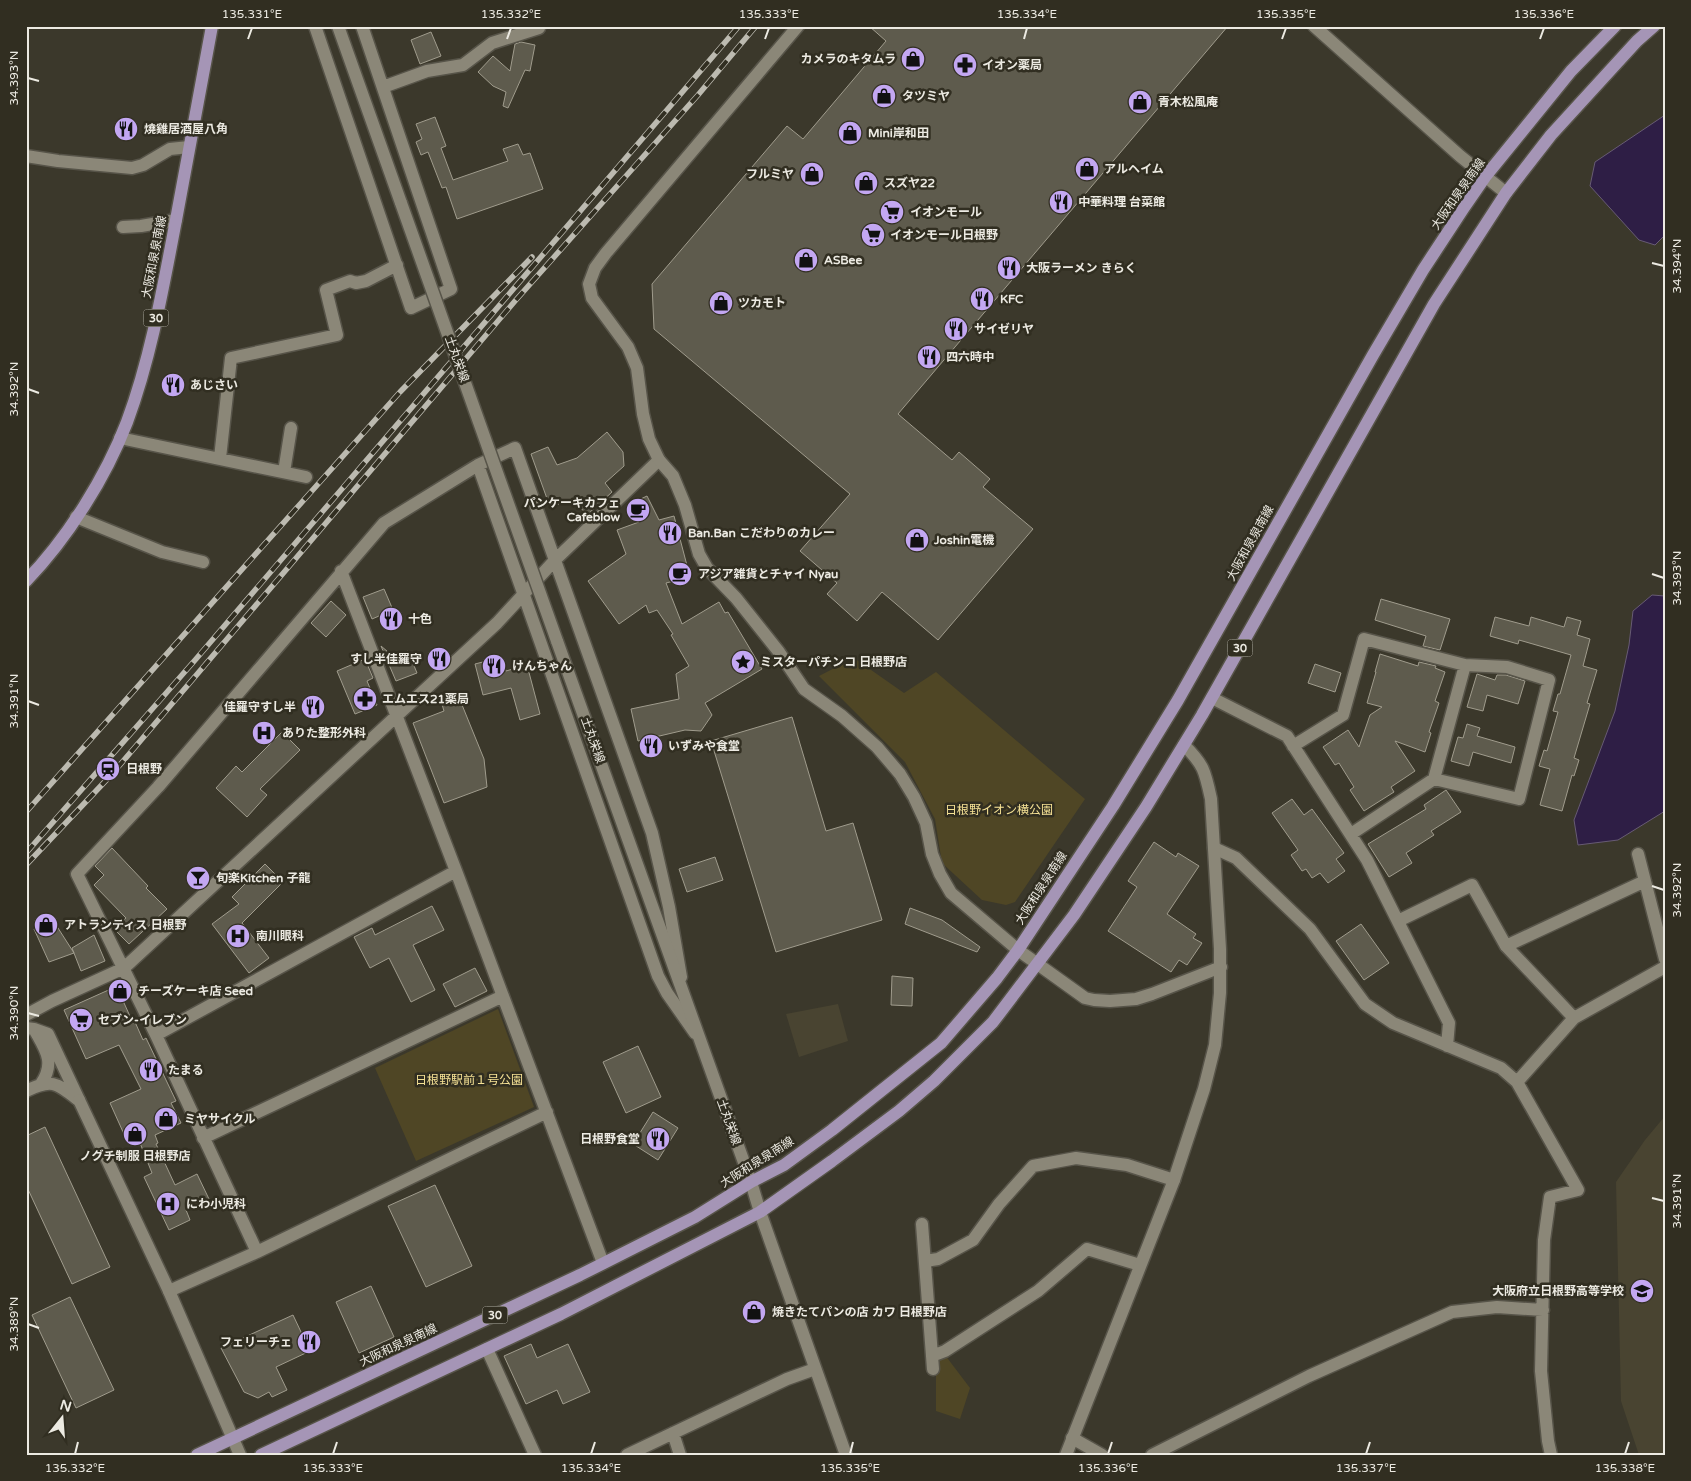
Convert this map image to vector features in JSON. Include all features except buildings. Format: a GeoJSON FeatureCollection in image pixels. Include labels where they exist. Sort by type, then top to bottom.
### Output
{"type":"FeatureCollection","features":[{"type":"Feature","properties":{"kind":"main road","name":"大阪和泉泉南線"},"geometry":{"type":"LineString","coordinates":[[26,581],[55,546],[96,486],[120,438],[139,385],[151,342],[176,220],[212,26]]}},
{"type":"Feature","properties":{"kind":"main road","name":"大阪和泉泉南線"},"geometry":{"type":"LineString","coordinates":[[197,1455],[604,1263],[694,1217],[784,1164],[832,1130],[941,1043],[997,978],[1018,950],[1113,806],[1178,700],[1423,270],[1485,177],[1571,71],[1615,26]]}},
{"type":"Feature","properties":{"kind":"main road","name":"30"},"geometry":{"type":"LineString","coordinates":[[261,1455],[569,1310],[760,1212],[899,1111],[934,1081],[993,1022],[1074,915],[1141,815],[1212,698],[1434,304],[1506,193],[1551,136],[1637,41],[1654,26]]}},
{"type":"Feature","properties":{"kind":"street"},"geometry":{"type":"LineString","coordinates":[[315,26],[411,308],[451,289],[362,26]]}},
{"type":"Feature","properties":{"kind":"street","name":"土丸栄線"},"geometry":{"type":"LineString","coordinates":[[338,26],[751,1182],[846,1455]]}},
{"type":"Feature","properties":{"kind":"street"},"geometry":{"type":"LineString","coordinates":[[798,26],[606,253],[595,268],[589,284],[592,298],[623,339],[637,368],[643,414],[649,439],[659,460],[673,476],[685,505],[699,554],[707,568],[736,598],[779,652],[804,689],[842,716],[876,747],[900,774],[914,797],[926,823],[932,854],[940,874],[951,893],[1018,950],[1085,998],[1094,1000],[1122,1001],[1152,994],[1221,967]]}},
{"type":"Feature","properties":{"kind":"street"},"geometry":{"type":"LineString","coordinates":[[1314,26],[1485,177],[1506,193]]}},
{"type":"Feature","properties":{"kind":"street"},"geometry":{"type":"LineString","coordinates":[[383,87],[427,71],[463,65],[492,43],[514,31],[539,28]]}},
{"type":"Feature","properties":{"kind":"street"},"geometry":{"type":"LineString","coordinates":[[26,156],[132,168],[143,165],[174,147],[189,147]]}},
{"type":"Feature","properties":{"kind":"street"},"geometry":{"type":"LineString","coordinates":[[123,227],[176,220]]}},
{"type":"Feature","properties":{"kind":"street"},"geometry":{"type":"LineString","coordinates":[[220,458],[231,358],[337,335],[326,290],[350,281],[356,283],[366,281],[397,264]]}},
{"type":"Feature","properties":{"kind":"street"},"geometry":{"type":"LineString","coordinates":[[284,472],[291,428]]}},
{"type":"Feature","properties":{"kind":"street"},"geometry":{"type":"LineString","coordinates":[[120,438],[306,477]]}},
{"type":"Feature","properties":{"kind":"street"},"geometry":{"type":"LineString","coordinates":[[257,1252],[156,1035],[77,874],[164,780],[384,523],[478,465],[515,448],[652,833],[669,907],[685,998]]}},
{"type":"Feature","properties":{"kind":"street"},"geometry":{"type":"LineString","coordinates":[[26,1015],[124,968],[496,622],[554,560],[659,460]]}},
{"type":"Feature","properties":{"kind":"street"},"geometry":{"type":"LineString","coordinates":[[478,465],[658,976],[667,993],[699,1038]]}},
{"type":"Feature","properties":{"kind":"street"},"geometry":{"type":"LineString","coordinates":[[76,517],[162,552],[203,562]]}},
{"type":"Feature","properties":{"kind":"street"},"geometry":{"type":"LineString","coordinates":[[341,571],[604,1263]]}},
{"type":"Feature","properties":{"kind":"street"},"geometry":{"type":"LineString","coordinates":[[1293,746],[1343,715],[1364,640],[1464,665],[1508,667],[1548,680],[1519,799],[1434,778]]}},
{"type":"Feature","properties":{"kind":"street"},"geometry":{"type":"LineString","coordinates":[[1351,834],[1434,778],[1464,665]]}},
{"type":"Feature","properties":{"kind":"street"},"geometry":{"type":"LineString","coordinates":[[1212,698],[1287,736],[1367,860],[1449,1023],[1447,1046]]}},
{"type":"Feature","properties":{"kind":"street"},"geometry":{"type":"LineString","coordinates":[[1066,1455],[1174,1180],[1212,1062],[1215,1045],[1221,967],[1211,798],[1206,774],[1198,759],[1184,745]]}},
{"type":"Feature","properties":{"kind":"street"},"geometry":{"type":"LineString","coordinates":[[1214,848],[1236,858],[1310,929],[1365,1004],[1393,1023],[1501,1068],[1517,1082],[1578,1190],[1550,1197],[1544,1240],[1542,1371],[1551,1455]]}},
{"type":"Feature","properties":{"kind":"street"},"geometry":{"type":"LineString","coordinates":[[1638,854],[1665,959]]}},
{"type":"Feature","properties":{"kind":"street"},"geometry":{"type":"LineString","coordinates":[[156,1035],[456,871]]}},
{"type":"Feature","properties":{"kind":"street"},"geometry":{"type":"LineString","coordinates":[[1506,946],[1645,881]]}},
{"type":"Feature","properties":{"kind":"street"},"geometry":{"type":"LineString","coordinates":[[1398,921],[1472,886],[1506,946],[1574,1018]]}},
{"type":"Feature","properties":{"kind":"street"},"geometry":{"type":"LineString","coordinates":[[1517,1082],[1574,1018],[1665,967]]}},
{"type":"Feature","properties":{"kind":"street"},"geometry":{"type":"LineString","coordinates":[[203,1138],[503,996]]}},
{"type":"Feature","properties":{"kind":"street"},"geometry":{"type":"LineString","coordinates":[[30,1028],[44,1047],[49,1063],[48,1074],[41,1084]]}},
{"type":"Feature","properties":{"kind":"street"},"geometry":{"type":"LineString","coordinates":[[30,1028],[48,1034],[54,1045],[169,1291],[240,1455]]}},
{"type":"Feature","properties":{"kind":"street"},"geometry":{"type":"LineString","coordinates":[[26,1091],[41,1084],[52,1083],[62,1087],[79,1100]]}},
{"type":"Feature","properties":{"kind":"street"},"geometry":{"type":"LineString","coordinates":[[169,1291],[257,1252],[547,1112]]}},
{"type":"Feature","properties":{"kind":"street"},"geometry":{"type":"LineString","coordinates":[[925,1261],[938,1259],[973,1240],[1000,1204],[1034,1166],[1076,1158],[1127,1165],[1174,1180]]}},
{"type":"Feature","properties":{"kind":"street"},"geometry":{"type":"LineString","coordinates":[[922,1224],[933,1362],[945,1351],[1038,1292],[1086,1249],[1140,1265]]}},
{"type":"Feature","properties":{"kind":"street"},"geometry":{"type":"LineString","coordinates":[[1152,1455],[1309,1376],[1452,1312],[1497,1307],[1543,1310]]}},
{"type":"Feature","properties":{"kind":"street"},"geometry":{"type":"LineString","coordinates":[[487,1349],[535,1455]]}},
{"type":"Feature","properties":{"kind":"street"},"geometry":{"type":"LineString","coordinates":[[627,1455],[786,1380],[815,1369]]}},
{"type":"Feature","properties":{"kind":"street"},"geometry":{"type":"LineString","coordinates":[[673,1433],[680,1455]]}},
{"type":"Feature","properties":{"kind":"street"},"geometry":{"type":"LineString","coordinates":[[1072,1438],[1102,1455]]}},
{"type":"Feature","properties":{"kind":"shaded area"},"geometry":{"type":"Polygon","coordinates":[[[1665,115],[1665,235],[1655,245],[1639,240],[1590,186],[1595,162],[1665,115]]]}},
{"type":"Feature","properties":{"kind":"shaded area"},"geometry":{"type":"Polygon","coordinates":[[[1652,595],[1665,596],[1665,811],[1618,840],[1578,845],[1574,820],[1615,711],[1629,645],[1633,611],[1652,595]]]}},
{"type":"Feature","properties":{"kind":"shaded area"},"geometry":{"type":"Polygon","coordinates":[[[838,1004],[848,1041],[799,1057],[786,1014],[838,1004]]]}},
{"type":"Feature","properties":{"kind":"shaded area","name":"大阪府立日根野高等学校"},"geometry":{"type":"Polygon","coordinates":[[[1665,1116],[1665,1455],[1639,1455],[1621,1401],[1616,1182],[1645,1140],[1665,1116]]]}},
{"type":"Feature","properties":{"kind":"green space","name":"日根野イオン横公園"},"geometry":{"type":"Polygon","coordinates":[[[854,658],[904,693],[936,672],[1085,799],[1015,902],[1006,905],[982,900],[942,863],[935,819],[905,762],[819,676],[854,658]]]}},
{"type":"Feature","properties":{"kind":"green space","name":"日根野駅前１号公園"},"geometry":{"type":"Polygon","coordinates":[[[498,1009],[534,1107],[416,1161],[375,1068],[498,1009]]]}},
{"type":"Feature","properties":{"kind":"green space"},"geometry":{"type":"Polygon","coordinates":[[[945,1355],[970,1388],[960,1419],[936,1411],[936,1357],[945,1355]]]}},
{"type":"Feature","properties":{"kind":"railway"},"geometry":{"type":"LineString","coordinates":[[26,853],[196,659],[739,26]]}},
{"type":"Feature","properties":{"kind":"railway"},"geometry":{"type":"LineString","coordinates":[[26,865],[113,773],[515,301],[698,95],[756,26]]}},
{"type":"Feature","properties":{"kind":"railway"},"geometry":{"type":"LineString","coordinates":[[26,812],[400,392],[532,257]]}},
{"type":"Feature","properties":{"kind":"place","name":"カメラのキタムラ"},"geometry":{"type":"Point","coordinates":[913,59]}},
{"type":"Feature","properties":{"kind":"place","name":"イオン薬局"},"geometry":{"type":"Point","coordinates":[965,65]}},
{"type":"Feature","properties":{"kind":"place","name":"タツミヤ"},"geometry":{"type":"Point","coordinates":[884,96]}},
{"type":"Feature","properties":{"kind":"place","name":"青木松風庵"},"geometry":{"type":"Point","coordinates":[1140,102]}},
{"type":"Feature","properties":{"kind":"place","name":"燒雞居酒屋八角"},"geometry":{"type":"Point","coordinates":[126,129]}},
{"type":"Feature","properties":{"kind":"place","name":"Mini岸和田"},"geometry":{"type":"Point","coordinates":[850,133]}},
{"type":"Feature","properties":{"kind":"place","name":"アルヘイム"},"geometry":{"type":"Point","coordinates":[1087,169]}},
{"type":"Feature","properties":{"kind":"place","name":"フルミヤ"},"geometry":{"type":"Point","coordinates":[812,174]}},
{"type":"Feature","properties":{"kind":"place","name":"スズヤ22"},"geometry":{"type":"Point","coordinates":[866,183]}},
{"type":"Feature","properties":{"kind":"place","name":"中華料理 台菜館"},"geometry":{"type":"Point","coordinates":[1061,202]}},
{"type":"Feature","properties":{"kind":"place","name":"イオンモール"},"geometry":{"type":"Point","coordinates":[892,212]}},
{"type":"Feature","properties":{"kind":"place","name":"イオンモール日根野"},"geometry":{"type":"Point","coordinates":[873,235]}},
{"type":"Feature","properties":{"kind":"place","name":"ASBee"},"geometry":{"type":"Point","coordinates":[806,260]}},
{"type":"Feature","properties":{"kind":"place","name":"大阪ラーメン きらく"},"geometry":{"type":"Point","coordinates":[1009,268]}},
{"type":"Feature","properties":{"kind":"place","name":"KFC"},"geometry":{"type":"Point","coordinates":[982,299]}},
{"type":"Feature","properties":{"kind":"place","name":"ツカモト"},"geometry":{"type":"Point","coordinates":[721,303]}},
{"type":"Feature","properties":{"kind":"place","name":"サイゼリヤ"},"geometry":{"type":"Point","coordinates":[956,329]}},
{"type":"Feature","properties":{"kind":"place","name":"四六時中"},"geometry":{"type":"Point","coordinates":[929,357]}},
{"type":"Feature","properties":{"kind":"place","name":"あじさい"},"geometry":{"type":"Point","coordinates":[173,385]}},
{"type":"Feature","properties":{"kind":"place","name":"パンケーキカフェ Cafeblow"},"geometry":{"type":"Point","coordinates":[638,510]}},
{"type":"Feature","properties":{"kind":"place","name":"Ban.Ban こだわりのカレー"},"geometry":{"type":"Point","coordinates":[670,533]}},
{"type":"Feature","properties":{"kind":"place","name":"Joshin電機"},"geometry":{"type":"Point","coordinates":[917,540]}},
{"type":"Feature","properties":{"kind":"place","name":"アジア雑貨とチャイ Nyau"},"geometry":{"type":"Point","coordinates":[680,574]}},
{"type":"Feature","properties":{"kind":"place","name":"十色"},"geometry":{"type":"Point","coordinates":[391,619]}},
{"type":"Feature","properties":{"kind":"place","name":"すし半佳羅守"},"geometry":{"type":"Point","coordinates":[439,659]}},
{"type":"Feature","properties":{"kind":"place","name":"ミスターパチンコ 日根野店"},"geometry":{"type":"Point","coordinates":[743,662]}},
{"type":"Feature","properties":{"kind":"place","name":"けんちゃん"},"geometry":{"type":"Point","coordinates":[494,666]}},
{"type":"Feature","properties":{"kind":"place","name":"エムエス21薬局"},"geometry":{"type":"Point","coordinates":[365,699]}},
{"type":"Feature","properties":{"kind":"place","name":"佳羅守すし半"},"geometry":{"type":"Point","coordinates":[313,707]}},
{"type":"Feature","properties":{"kind":"place","name":"ありた整形外科"},"geometry":{"type":"Point","coordinates":[264,733]}},
{"type":"Feature","properties":{"kind":"place","name":"いずみや食堂"},"geometry":{"type":"Point","coordinates":[651,746]}},
{"type":"Feature","properties":{"kind":"place","name":"日根野"},"geometry":{"type":"Point","coordinates":[108,769]}},
{"type":"Feature","properties":{"kind":"place","name":"旬楽Kitchen 子龍"},"geometry":{"type":"Point","coordinates":[198,878]}},
{"type":"Feature","properties":{"kind":"place","name":"アトランティス 日根野"},"geometry":{"type":"Point","coordinates":[46,925]}},
{"type":"Feature","properties":{"kind":"place","name":"南川眼科"},"geometry":{"type":"Point","coordinates":[238,936]}},
{"type":"Feature","properties":{"kind":"place","name":"チーズケーキ店 Seed"},"geometry":{"type":"Point","coordinates":[120,991]}},
{"type":"Feature","properties":{"kind":"place","name":"セブン-イレブン"},"geometry":{"type":"Point","coordinates":[81,1020]}},
{"type":"Feature","properties":{"kind":"place","name":"たまる"},"geometry":{"type":"Point","coordinates":[151,1070]}},
{"type":"Feature","properties":{"kind":"place","name":"ミヤサイクル"},"geometry":{"type":"Point","coordinates":[166,1119]}},
{"type":"Feature","properties":{"kind":"place","name":"ノグチ制服 日根野店"},"geometry":{"type":"Point","coordinates":[135,1134]}},
{"type":"Feature","properties":{"kind":"place","name":"日根野食堂"},"geometry":{"type":"Point","coordinates":[658,1139]}},
{"type":"Feature","properties":{"kind":"place","name":"にわ小児科"},"geometry":{"type":"Point","coordinates":[168,1204]}},
{"type":"Feature","properties":{"kind":"place","name":"大阪府立日根野高等学校"},"geometry":{"type":"Point","coordinates":[1642,1291]}},
{"type":"Feature","properties":{"kind":"place","name":"焼きたてパンの店 カワ 日根野店"},"geometry":{"type":"Point","coordinates":[754,1312]}},
{"type":"Feature","properties":{"kind":"place","name":"フェリーチェ"},"geometry":{"type":"Point","coordinates":[309,1342]}}]}
